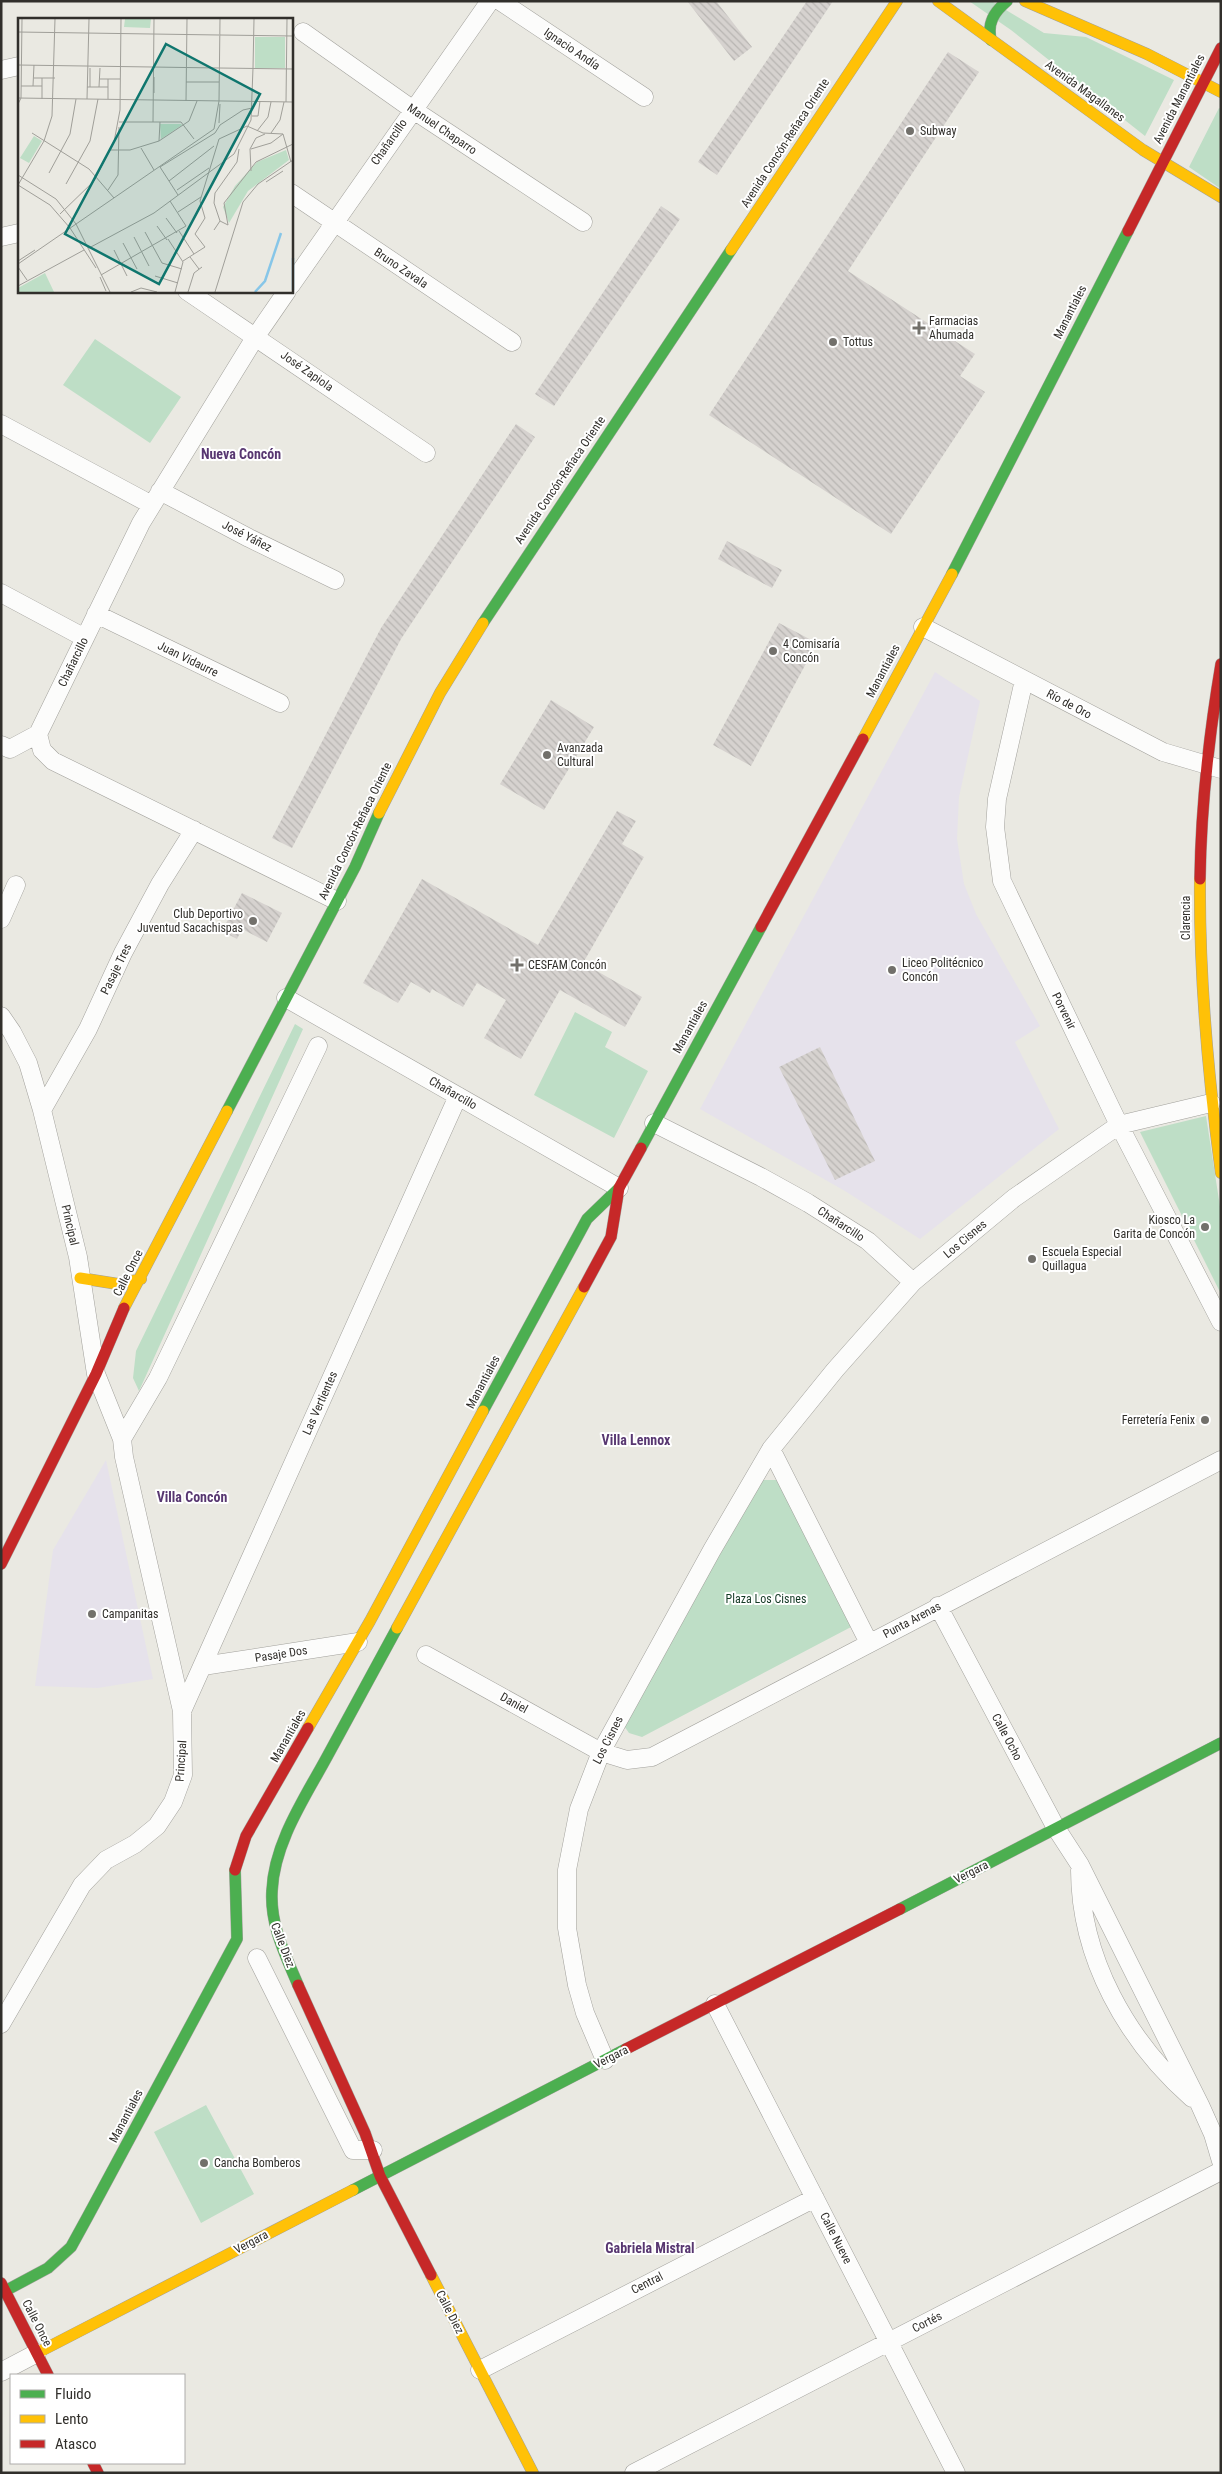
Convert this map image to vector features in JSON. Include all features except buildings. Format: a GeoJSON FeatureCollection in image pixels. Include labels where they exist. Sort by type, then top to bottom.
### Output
{"type":"FeatureCollection","features":[{"type":"Feature","properties":{"kind":"street","name":"Chañarcillo"},"geometry":{"type":"LineString","coordinates":[[292,284],[412,109],[490,1]]}},
{"type":"Feature","properties":{"kind":"street","name":"Ignacio Andía"},"geometry":{"type":"LineString","coordinates":[[500,1],[644,97]]}},
{"type":"Feature","properties":{"kind":"street","name":"Avenida Concón-Reñaca Oriente"},"geometry":{"type":"LineString","coordinates":[[286,998],[337,901],[388,793],[440,693],[471,641],[897,1]]}},
{"type":"Feature","properties":{"kind":"street","name":"Avenida Magallanes"},"geometry":{"type":"LineString","coordinates":[[938,1],[1162,162],[1221,197]]}},
{"type":"Feature","properties":{"kind":"street"},"geometry":{"type":"LineString","coordinates":[[991,40],[989,33],[990,20],[1007,1]]}},
{"type":"Feature","properties":{"kind":"street"},"geometry":{"type":"LineString","coordinates":[[1025,1],[1147,54],[1221,92]]}},
{"type":"Feature","properties":{"kind":"street","name":"Manuel Chaparro"},"geometry":{"type":"LineString","coordinates":[[303,32],[412,109],[583,222]]}},
{"type":"Feature","properties":{"kind":"street","name":"Avenida Manantiales"},"geometry":{"type":"LineString","coordinates":[[1162,162],[1221,48]]}},
{"type":"Feature","properties":{"kind":"street"},"geometry":{"type":"LineString","coordinates":[[1,70],[18,66]]}},
{"type":"Feature","properties":{"kind":"street","name":"Manantiales"},"geometry":{"type":"LineString","coordinates":[[3,2287],[48,2268],[71,2247],[88,2216],[237,1939],[234,1881],[238,1856],[246,1836],[358,1642],[586,1219],[619,1188],[923,627],[1162,162]]}},
{"type":"Feature","properties":{"kind":"street","name":"Bruno Zavala"},"geometry":{"type":"LineString","coordinates":[[292,194],[512,342]]}},
{"type":"Feature","properties":{"kind":"street"},"geometry":{"type":"LineString","coordinates":[[1,237],[18,233]]}},
{"type":"Feature","properties":{"kind":"street","name":"José Zapiola"},"geometry":{"type":"LineString","coordinates":[[189,292],[426,453]]}},
{"type":"Feature","properties":{"kind":"street","name":"Chañarcillo"},"geometry":{"type":"LineString","coordinates":[[38,734],[96,614],[156,498],[256,336],[286,292]]}},
{"type":"Feature","properties":{"kind":"street","name":"José Yáñez"},"geometry":{"type":"LineString","coordinates":[[1,424],[156,498],[249,538],[335,580]]}},
{"type":"Feature","properties":{"kind":"street"},"geometry":{"type":"LineString","coordinates":[[1,593],[85,638]]}},
{"type":"Feature","properties":{"kind":"street","name":"Juan Vidaurre"},"geometry":{"type":"LineString","coordinates":[[96,614],[280,703]]}},
{"type":"Feature","properties":{"kind":"street","name":"Río de Oro"},"geometry":{"type":"LineString","coordinates":[[923,627],[1163,752],[1213,766]]}},
{"type":"Feature","properties":{"kind":"street","name":"Clarencia"},"geometry":{"type":"LineString","coordinates":[[1221,664],[1199,932],[1201,999],[1211,1103],[1221,1173]]}},
{"type":"Feature","properties":{"kind":"street","name":"Porvenir"},"geometry":{"type":"LineString","coordinates":[[1024,680],[997,799],[996,836],[1002,881],[1119,1125],[1221,1322]]}},
{"type":"Feature","properties":{"kind":"street"},"geometry":{"type":"LineString","coordinates":[[1,745],[10,749],[38,734],[42,750],[53,761],[337,901]]}},
{"type":"Feature","properties":{"kind":"street","name":"Pasaje Tres"},"geometry":{"type":"LineString","coordinates":[[42,1110],[88,1029],[123,953],[156,892],[194,830]]}},
{"type":"Feature","properties":{"kind":"street"},"geometry":{"type":"LineString","coordinates":[[1,920],[16,885]]}},
{"type":"Feature","properties":{"kind":"street","name":"Chañarcillo"},"geometry":{"type":"LineString","coordinates":[[286,998],[619,1188]]}},
{"type":"Feature","properties":{"kind":"street","name":"Calle Once"},"geometry":{"type":"LineString","coordinates":[[1,1564],[96,1374],[116,1324],[286,998]]}},
{"type":"Feature","properties":{"kind":"street","name":"Principal"},"geometry":{"type":"LineString","coordinates":[[1,1016],[12,1032],[28,1063],[42,1110],[78,1257],[96,1374],[122,1439],[126,1466],[182,1711],[184,1760],[179,1789],[166,1815],[147,1836],[106,1860],[82,1885],[1,2024]]}},
{"type":"Feature","properties":{"kind":"street"},"geometry":{"type":"LineString","coordinates":[[122,1439],[158,1378],[318,1046]]}},
{"type":"Feature","properties":{"kind":"street","name":"Las Vertientes"},"geometry":{"type":"LineString","coordinates":[[182,1711],[458,1096]]}},
{"type":"Feature","properties":{"kind":"street","name":"Los Cisnes"},"geometry":{"type":"LineString","coordinates":[[604,2060],[585,2013],[577,1985],[567,1928],[566,1899],[572,1839],[579,1809],[601,1752],[712,1550],[771,1449],[835,1370],[913,1282],[1014,1198],[1119,1125],[1211,1103]]}},
{"type":"Feature","properties":{"kind":"street","name":"Chañarcillo"},"geometry":{"type":"LineString","coordinates":[[654,1124],[761,1177],[808,1203],[868,1241],[913,1282]]}},
{"type":"Feature","properties":{"kind":"street","name":"Manantiales"},"geometry":{"type":"LineString","coordinates":[[282,1845],[344,1725],[611,1237],[619,1188]]}},
{"type":"Feature","properties":{"kind":"street"},"geometry":{"type":"LineString","coordinates":[[80,1278],[106,1284],[128,1285],[141,1278]]}},
{"type":"Feature","properties":{"kind":"street"},"geometry":{"type":"LineString","coordinates":[[771,1449],[869,1643]]}},
{"type":"Feature","properties":{"kind":"street","name":"Punta Arenas"},"geometry":{"type":"LineString","coordinates":[[601,1752],[627,1760],[652,1757],[938,1606],[1221,1460]]}},
{"type":"Feature","properties":{"kind":"street","name":"Calle Ocho"},"geometry":{"type":"LineString","coordinates":[[938,1606],[1056,1828],[1080,1865],[1200,2105],[1213,2134],[1221,2161]]}},
{"type":"Feature","properties":{"kind":"street","name":"Pasaje Dos"},"geometry":{"type":"LineString","coordinates":[[203,1666],[358,1642]]}},
{"type":"Feature","properties":{"kind":"street","name":"Daniel"},"geometry":{"type":"LineString","coordinates":[[426,1655],[601,1752]]}},
{"type":"Feature","properties":{"kind":"street","name":"Vergara"},"geometry":{"type":"LineString","coordinates":[[1,2372],[1221,1743]]}},
{"type":"Feature","properties":{"kind":"street","name":"Calle Diez"},"geometry":{"type":"LineString","coordinates":[[282,1845],[271,1882],[271,1902],[276,1932],[372,2150],[380,2176],[533,2473]]}},
{"type":"Feature","properties":{"kind":"street","name":"Calle Ocho"},"geometry":{"type":"LineString","coordinates":[[1080,1865],[1080,1889],[1086,1932],[1091,1950],[1110,1990],[1148,2052],[1175,2083],[1200,2105]]}},
{"type":"Feature","properties":{"kind":"street"},"geometry":{"type":"LineString","coordinates":[[257,1958],[353,2150],[372,2150]]}},
{"type":"Feature","properties":{"kind":"street","name":"Calle Nueve"},"geometry":{"type":"LineString","coordinates":[[715,2004],[956,2473]]}},
{"type":"Feature","properties":{"kind":"street","name":"Cortés"},"geometry":{"type":"LineString","coordinates":[[634,2473],[1221,2171]]}},
{"type":"Feature","properties":{"kind":"street","name":"Central"},"geometry":{"type":"LineString","coordinates":[[480,2370],[815,2198]]}},
{"type":"Feature","properties":{"kind":"street","name":"Calle Once"},"geometry":{"type":"LineString","coordinates":[[3,2287],[48,2374]]}},
{"type":"Feature","properties":{"kind":"shaded area","name":"Liceo Politécnico Concón"},"geometry":{"type":"Polygon","coordinates":[[[935,672],[980,701],[959,797],[957,839],[964,884],[976,914],[1040,1026],[1015,1042],[1059,1129],[920,1239],[845,1191],[700,1109],[935,672]]]}},
{"type":"Feature","properties":{"kind":"shaded area","name":"Campanitas"},"geometry":{"type":"Polygon","coordinates":[[[106,1460],[153,1679],[98,1688],[35,1686],[53,1550],[106,1460]]]}},
{"type":"Feature","properties":{"kind":"green space"},"geometry":{"type":"Polygon","coordinates":[[[969,1],[991,1],[1044,33],[1086,37],[1174,80],[1145,136],[1011,30],[969,1]]]}},
{"type":"Feature","properties":{"kind":"green space"},"geometry":{"type":"Polygon","coordinates":[[[1219,108],[1221,109],[1221,189],[1189,167],[1219,108]]]}},
{"type":"Feature","properties":{"kind":"green space"},"geometry":{"type":"Polygon","coordinates":[[[95,339],[181,397],[150,443],[63,385],[95,339]]]}},
{"type":"Feature","properties":{"kind":"green space"},"geometry":{"type":"Polygon","coordinates":[[[575,1012],[612,1032],[605,1047],[648,1071],[614,1138],[534,1095],[575,1012]]]}},
{"type":"Feature","properties":{"kind":"green space"},"geometry":{"type":"Polygon","coordinates":[[[295,1024],[303,1029],[139,1391],[133,1378],[136,1351],[295,1024]]]}},
{"type":"Feature","properties":{"kind":"green space"},"geometry":{"type":"Polygon","coordinates":[[[1206,1116],[1221,1213],[1221,1294],[1140,1132],[1206,1116]]]}},
{"type":"Feature","properties":{"kind":"green space","name":"Plaza Los Cisnes"},"geometry":{"type":"Polygon","coordinates":[[[759,1480],[780,1480],[851,1627],[642,1737],[629,1733],[622,1723],[759,1480]]]}},
{"type":"Feature","properties":{"kind":"green space","name":"Cancha Bomberos"},"geometry":{"type":"Polygon","coordinates":[[[206,2105],[254,2194],[201,2223],[154,2132],[206,2105]]]}},
{"type":"Feature","properties":{"kind":"traffic: fast"},"geometry":{"type":"LineString","coordinates":[[991,40],[990,28],[993,18],[998,9],[1007,1]]}},
{"type":"Feature","properties":{"kind":"traffic: fast"},"geometry":{"type":"LineString","coordinates":[[952,574],[1128,231]]}},
{"type":"Feature","properties":{"kind":"traffic: fast"},"geometry":{"type":"LineString","coordinates":[[483,623],[731,250]]}},
{"type":"Feature","properties":{"kind":"traffic: fast"},"geometry":{"type":"LineString","coordinates":[[227,1111],[355,867],[379,813]]}},
{"type":"Feature","properties":{"kind":"traffic: fast"},"geometry":{"type":"LineString","coordinates":[[641,1148],[761,927]]}},
{"type":"Feature","properties":{"kind":"traffic: fast"},"geometry":{"type":"LineString","coordinates":[[483,1411],[587,1219],[619,1188]]}},
{"type":"Feature","properties":{"kind":"traffic: fast"},"geometry":{"type":"LineString","coordinates":[[298,1985],[279,1939],[273,1916],[272,1891],[278,1855],[292,1820],[397,1628]]}},
{"type":"Feature","properties":{"kind":"traffic: fast"},"geometry":{"type":"LineString","coordinates":[[900,1909],[1221,1743]]}},
{"type":"Feature","properties":{"kind":"traffic: fast"},"geometry":{"type":"LineString","coordinates":[[5,2291],[48,2268],[71,2247],[88,2216],[237,1939],[235,1870]]}},
{"type":"Feature","properties":{"kind":"traffic: fast"},"geometry":{"type":"LineString","coordinates":[[353,2190],[626,2049]]}},
{"type":"Feature","properties":{"kind":"traffic: slow"},"geometry":{"type":"LineString","coordinates":[[731,250],[897,1]]}},
{"type":"Feature","properties":{"kind":"traffic: slow"},"geometry":{"type":"LineString","coordinates":[[938,1],[1143,150],[1221,197]]}},
{"type":"Feature","properties":{"kind":"traffic: slow"},"geometry":{"type":"LineString","coordinates":[[1025,1],[1147,54],[1221,92]]}},
{"type":"Feature","properties":{"kind":"traffic: slow"},"geometry":{"type":"LineString","coordinates":[[863,739],[952,574]]}},
{"type":"Feature","properties":{"kind":"traffic: slow"},"geometry":{"type":"LineString","coordinates":[[379,813],[440,693],[483,623]]}},
{"type":"Feature","properties":{"kind":"traffic: slow"},"geometry":{"type":"LineString","coordinates":[[1200,879],[1201,953],[1205,1026],[1221,1173]]}},
{"type":"Feature","properties":{"kind":"traffic: slow"},"geometry":{"type":"LineString","coordinates":[[124,1308],[227,1111]]}},
{"type":"Feature","properties":{"kind":"traffic: slow"},"geometry":{"type":"LineString","coordinates":[[80,1278],[118,1284],[141,1279]]}},
{"type":"Feature","properties":{"kind":"traffic: slow"},"geometry":{"type":"LineString","coordinates":[[397,1628],[584,1287]]}},
{"type":"Feature","properties":{"kind":"traffic: slow"},"geometry":{"type":"LineString","coordinates":[[308,1728],[370,1621],[483,1411]]}},
{"type":"Feature","properties":{"kind":"traffic: slow"},"geometry":{"type":"LineString","coordinates":[[37,2353],[353,2190]]}},
{"type":"Feature","properties":{"kind":"traffic: slow"},"geometry":{"type":"LineString","coordinates":[[431,2275],[533,2473]]}},
{"type":"Feature","properties":{"kind":"traffic: jam"},"geometry":{"type":"LineString","coordinates":[[1128,231],[1221,48]]}},
{"type":"Feature","properties":{"kind":"traffic: jam"},"geometry":{"type":"LineString","coordinates":[[1200,879],[1206,771],[1221,664]]}},
{"type":"Feature","properties":{"kind":"traffic: jam"},"geometry":{"type":"LineString","coordinates":[[761,927],[863,739]]}},
{"type":"Feature","properties":{"kind":"traffic: jam"},"geometry":{"type":"LineString","coordinates":[[584,1287],[611,1237],[619,1188],[641,1148]]}},
{"type":"Feature","properties":{"kind":"traffic: jam"},"geometry":{"type":"LineString","coordinates":[[1,1564],[96,1374],[124,1308]]}},
{"type":"Feature","properties":{"kind":"traffic: jam"},"geometry":{"type":"LineString","coordinates":[[235,1870],[246,1836],[308,1728]]}},
{"type":"Feature","properties":{"kind":"traffic: jam"},"geometry":{"type":"LineString","coordinates":[[626,2049],[900,1909]]}},
{"type":"Feature","properties":{"kind":"traffic: jam"},"geometry":{"type":"LineString","coordinates":[[298,1985],[365,2133],[380,2176],[431,2275]]}},
{"type":"Feature","properties":{"kind":"traffic: jam"},"geometry":{"type":"LineString","coordinates":[[1,2283],[47,2374]]}},
{"type":"Feature","properties":{"kind":"traffic: jam"},"geometry":{"type":"LineString","coordinates":[[94,2464],[98,2473]]}},
{"type":"Feature","properties":{"kind":"place","name":"Subway"},"geometry":{"type":"Point","coordinates":[910,131]}},
{"type":"Feature","properties":{"kind":"place","name":"Farmacias Ahumada"},"geometry":{"type":"Point","coordinates":[919,328]}},
{"type":"Feature","properties":{"kind":"place","name":"Tottus"},"geometry":{"type":"Point","coordinates":[833,342]}},
{"type":"Feature","properties":{"kind":"place","name":"4 Comisaría Concón"},"geometry":{"type":"Point","coordinates":[773,651]}},
{"type":"Feature","properties":{"kind":"place","name":"Avanzada Cultural"},"geometry":{"type":"Point","coordinates":[547,755]}},
{"type":"Feature","properties":{"kind":"place","name":"Club Deportivo Juventud Sacachispas"},"geometry":{"type":"Point","coordinates":[253,921]}},
{"type":"Feature","properties":{"kind":"place","name":"CESFAM Concón"},"geometry":{"type":"Point","coordinates":[517,965]}},
{"type":"Feature","properties":{"kind":"place","name":"Liceo Politécnico Concón"},"geometry":{"type":"Point","coordinates":[892,970]}},
{"type":"Feature","properties":{"kind":"place","name":"Kiosco La Garita de Concón"},"geometry":{"type":"Point","coordinates":[1205,1227]}},
{"type":"Feature","properties":{"kind":"place","name":"Escuela Especial Quillagua"},"geometry":{"type":"Point","coordinates":[1032,1259]}},
{"type":"Feature","properties":{"kind":"place","name":"Ferretería Fenix"},"geometry":{"type":"Point","coordinates":[1205,1420]}},
{"type":"Feature","properties":{"kind":"place","name":"Campanitas"},"geometry":{"type":"Point","coordinates":[92,1614]}},
{"type":"Feature","properties":{"kind":"place","name":"Cancha Bomberos"},"geometry":{"type":"Point","coordinates":[204,2163]}},
{"type":"Feature","properties":{"kind":"district","name":"Nueva Concón"},"geometry":{"type":"Point","coordinates":[241,454]}},
{"type":"Feature","properties":{"kind":"district","name":"Villa Lennox"},"geometry":{"type":"Point","coordinates":[636,1440]}},
{"type":"Feature","properties":{"kind":"district","name":"Villa Concón"},"geometry":{"type":"Point","coordinates":[192,1497]}},
{"type":"Feature","properties":{"kind":"district","name":"Gabriela Mistral"},"geometry":{"type":"Point","coordinates":[650,2248]}}]}
